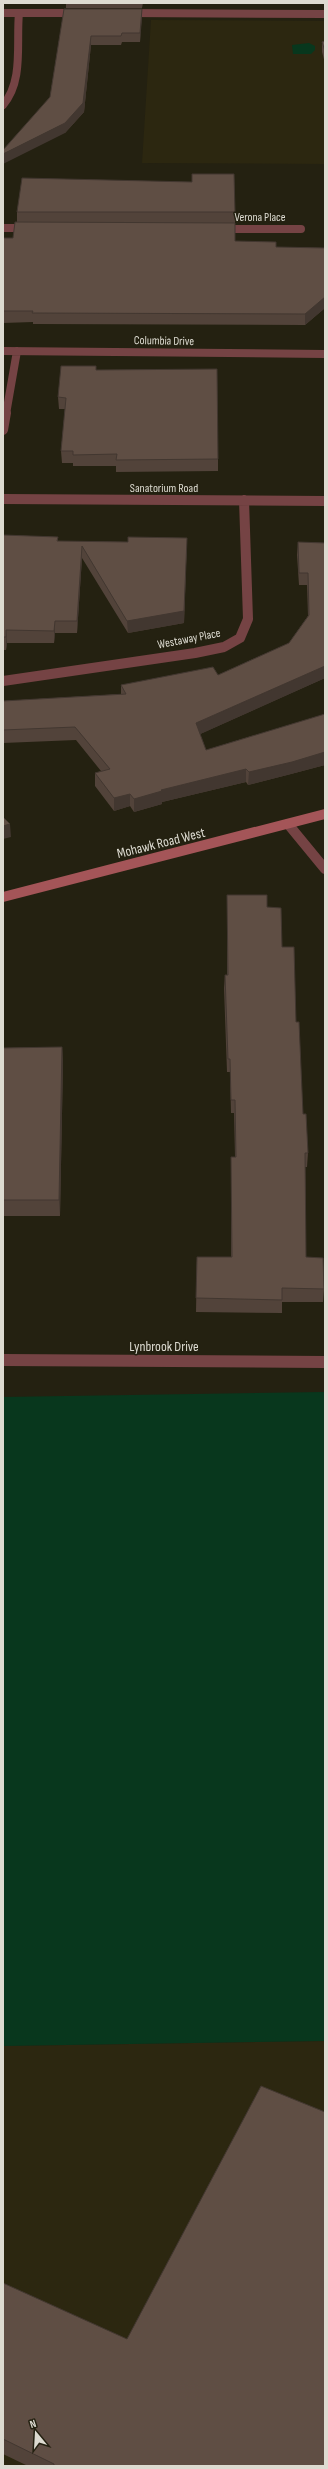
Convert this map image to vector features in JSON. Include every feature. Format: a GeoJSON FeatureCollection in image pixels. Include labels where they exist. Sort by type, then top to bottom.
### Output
{"type":"FeatureCollection","features":[{"type":"Feature","properties":{"kind":"main road","name":"Mohawk Road West"},"geometry":{"type":"LineString","coordinates":[[3,897],[325,814]]}},
{"type":"Feature","properties":{"kind":"street"},"geometry":{"type":"LineString","coordinates":[[120,13],[300,10],[325,14]]}},
{"type":"Feature","properties":{"kind":"street"},"geometry":{"type":"LineString","coordinates":[[3,13],[89,13]]}},
{"type":"Feature","properties":{"kind":"street"},"geometry":{"type":"LineString","coordinates":[[3,105],[7,102],[17,72],[19,13]]}},
{"type":"Feature","properties":{"kind":"street"},"geometry":{"type":"LineString","coordinates":[[3,228],[42,228]]}},
{"type":"Feature","properties":{"kind":"street","name":"Verona Place"},"geometry":{"type":"LineString","coordinates":[[207,229],[301,229]]}},
{"type":"Feature","properties":{"kind":"street","name":"Columbia Drive"},"geometry":{"type":"LineString","coordinates":[[3,351],[325,354]]}},
{"type":"Feature","properties":{"kind":"street"},"geometry":{"type":"LineString","coordinates":[[3,430],[17,351]]}},
{"type":"Feature","properties":{"kind":"street","name":"Sanatorium Road"},"geometry":{"type":"LineString","coordinates":[[3,499],[325,501]]}},
{"type":"Feature","properties":{"kind":"street","name":"Westaway Place"},"geometry":{"type":"LineString","coordinates":[[3,681],[195,653],[224,647],[240,638],[248,620],[244,500]]}},
{"type":"Feature","properties":{"kind":"street"},"geometry":{"type":"LineString","coordinates":[[288,824],[325,869]]}},
{"type":"Feature","properties":{"kind":"street","name":"Lynbrook Drive"},"geometry":{"type":"LineString","coordinates":[[3,1360],[325,1362]]}},
{"type":"Feature","properties":{"kind":"shaded area"},"geometry":{"type":"Polygon","coordinates":[[[151,20],[325,21],[325,164],[142,163],[151,20]]]}},
{"type":"Feature","properties":{"kind":"shaded area"},"geometry":{"type":"Polygon","coordinates":[[[325,2041],[325,2466],[3,2466],[3,2046],[325,2041]]]}},
{"type":"Feature","properties":{"kind":"green space"},"geometry":{"type":"Polygon","coordinates":[[[309,43],[315,46],[315,50],[311,54],[293,54],[292,45],[309,43]]]}},
{"type":"Feature","properties":{"kind":"green space"},"geometry":{"type":"Polygon","coordinates":[[[325,1392],[325,2041],[3,2046],[3,1397],[325,1392]]]}},
{"type":"Feature","properties":{"kind":"building"},"geometry":{"type":"Polygon","coordinates":[[[64,9],[142,9],[140,33],[122,33],[121,36],[91,36],[83,103],[65,123],[3,154],[3,150],[50,97],[64,9]]]}},
{"type":"Feature","properties":{"kind":"building"},"geometry":{"type":"Polygon","coordinates":[[[325,41],[325,51],[322,42],[325,41]]]}},
{"type":"Feature","properties":{"kind":"building"},"geometry":{"type":"Polygon","coordinates":[[[192,174],[234,174],[235,212],[17,212],[22,178],[192,182],[192,174]]]}},
{"type":"Feature","properties":{"kind":"building"},"geometry":{"type":"Polygon","coordinates":[[[15,222],[235,223],[235,241],[276,242],[276,247],[325,248],[325,297],[305,314],[32,313],[33,311],[3,311],[3,238],[13,238],[15,222]]]}},
{"type":"Feature","properties":{"kind":"building"},"geometry":{"type":"Polygon","coordinates":[[[61,366],[96,366],[96,370],[217,369],[218,459],[116,460],[117,454],[73,455],[73,451],[61,451],[66,398],[58,397],[61,366]]]}},
{"type":"Feature","properties":{"kind":"building"},"geometry":{"type":"Polygon","coordinates":[[[3,535],[58,537],[57,541],[128,542],[128,537],[187,538],[184,611],[127,621],[82,546],[77,621],[55,621],[54,631],[6,630],[6,637],[3,637],[3,535]]]}},
{"type":"Feature","properties":{"kind":"building"},"geometry":{"type":"Polygon","coordinates":[[[298,542],[325,543],[325,666],[196,723],[206,750],[325,714],[325,752],[292,762],[249,772],[246,769],[161,790],[162,791],[134,799],[130,794],[114,798],[95,773],[110,769],[75,727],[3,730],[3,701],[126,694],[121,685],[213,667],[218,675],[289,643],[309,615],[308,573],[299,573],[298,542]]]}},
{"type":"Feature","properties":{"kind":"building"},"geometry":{"type":"Polygon","coordinates":[[[3,817],[10,824],[3,826],[3,817]]]}},
{"type":"Feature","properties":{"kind":"building"},"geometry":{"type":"Polygon","coordinates":[[[227,895],[267,895],[267,907],[281,908],[282,947],[294,947],[296,1022],[299,1022],[303,1114],[306,1114],[308,1153],[305,1153],[306,1257],[323,1258],[324,1289],[282,1288],[282,1300],[196,1298],[197,1257],[232,1257],[231,1157],[236,1157],[235,1100],[231,1100],[225,975],[228,975],[227,895]]]}},
{"type":"Feature","properties":{"kind":"building"},"geometry":{"type":"Polygon","coordinates":[[[62,1047],[59,1200],[3,1200],[3,1048],[62,1047]]]}},
{"type":"Feature","properties":{"kind":"building"},"geometry":{"type":"Polygon","coordinates":[[[261,2086],[325,2112],[325,2466],[54,2466],[54,2464],[3,2439],[3,2283],[127,2339],[261,2086]]]}}]}
